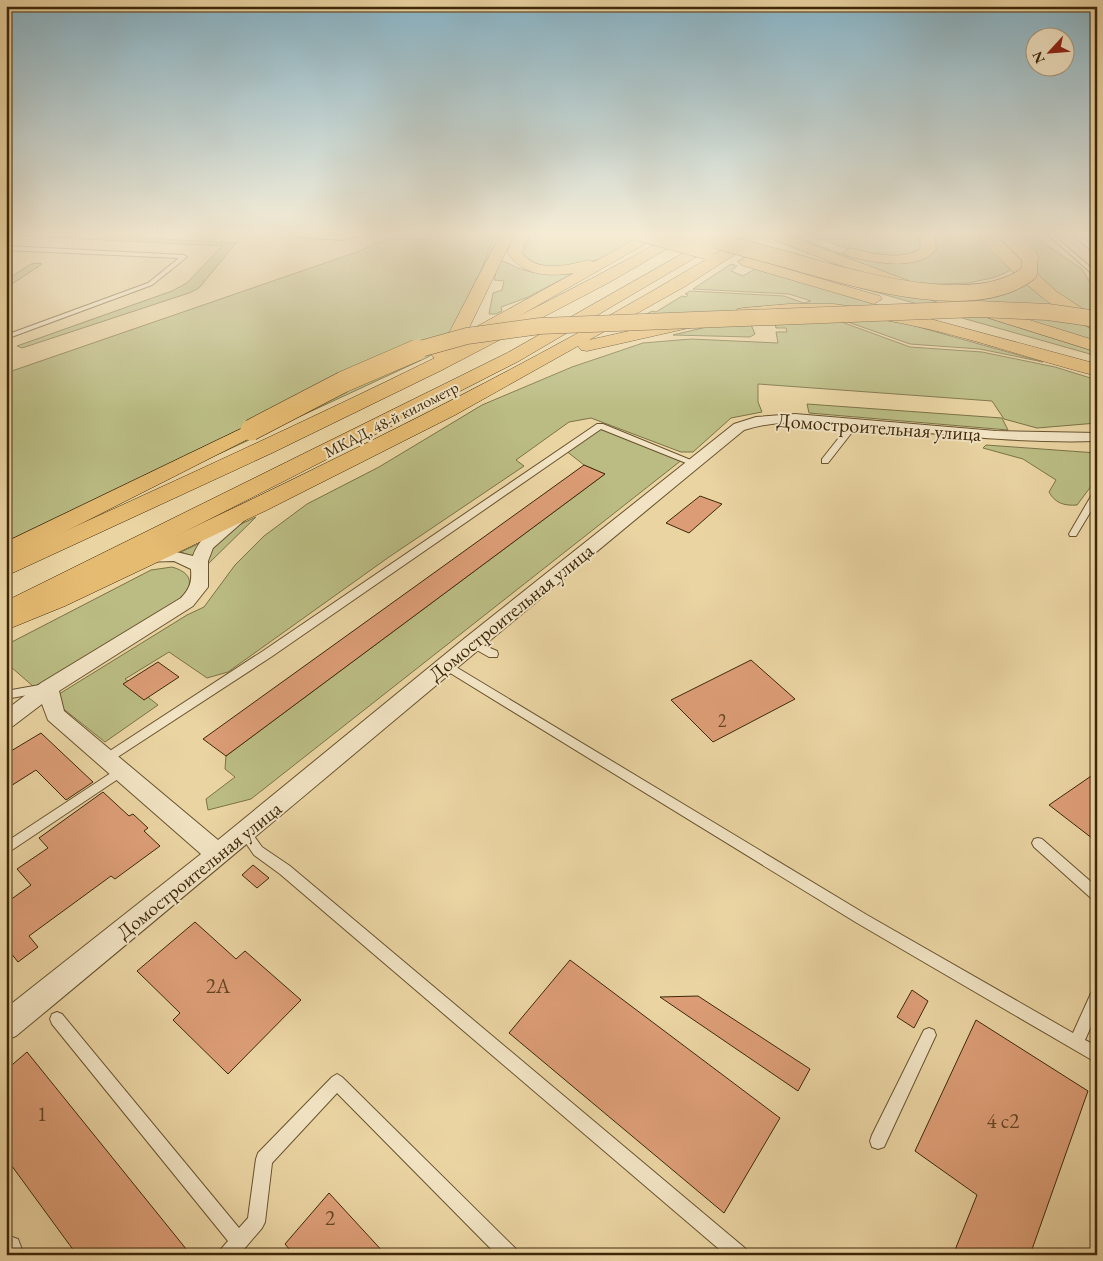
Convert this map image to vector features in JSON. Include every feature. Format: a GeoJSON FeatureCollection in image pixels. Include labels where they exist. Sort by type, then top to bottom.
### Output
{"type":"FeatureCollection","features":[{"type":"Feature","properties":{"kind":"main road"},"geometry":{"type":"LineString","coordinates":[[440,354],[458,332],[478,292]]}},
{"type":"Feature","properties":{"kind":"main road"},"geometry":{"type":"LineString","coordinates":[[402,383],[440,354],[551,292]]}},
{"type":"Feature","properties":{"kind":"main road","name":"МКАД, 48-й километр"},"geometry":{"type":"LineString","coordinates":[[9,561],[402,383],[582,292]]}},
{"type":"Feature","properties":{"kind":"main road","name":"МКАД, 48-й километр"},"geometry":{"type":"LineString","coordinates":[[6,612],[521,352],[627,292]]}},
{"type":"Feature","properties":{"kind":"main road"},"geometry":{"type":"LineString","coordinates":[[6,621],[258,505],[448,411],[664,292]]}},
{"type":"Feature","properties":{"kind":"main road"},"geometry":{"type":"LineString","coordinates":[[850,292],[1097,360]]}},
{"type":"Feature","properties":{"kind":"main road"},"geometry":{"type":"LineString","coordinates":[[926,292],[1097,347]]}},
{"type":"Feature","properties":{"kind":"main road"},"geometry":{"type":"LineString","coordinates":[[1045,292],[1079,317],[1097,326]]}},
{"type":"Feature","properties":{"kind":"main road"},"geometry":{"type":"LineString","coordinates":[[518,373],[559,356],[614,339],[731,315],[807,307],[844,308],[925,323],[1097,369]]}},
{"type":"Feature","properties":{"kind":"main road"},"geometry":{"type":"LineString","coordinates":[[9,561],[251,430],[378,366],[409,353],[463,337],[512,328],[555,325],[978,309],[1041,311],[1097,319]]}},
{"type":"Feature","properties":{"kind":"main road"},"geometry":{"type":"LineString","coordinates":[[966,325],[1097,369]]}},
{"type":"Feature","properties":{"kind":"street","name":"Домостроительная улица"},"geometry":{"type":"LineString","coordinates":[[6,1026],[246,833],[472,642],[739,427],[752,422],[784,418],[856,422],[1058,439],[1097,436]]}},
{"type":"Feature","properties":{"kind":"street"},"geometry":{"type":"LineString","coordinates":[[6,721],[48,688],[187,602],[199,591],[201,581],[199,567],[202,554],[208,543],[258,505]]}},
{"type":"Feature","properties":{"kind":"street"},"geometry":{"type":"LineString","coordinates":[[142,560],[159,555],[173,555],[185,557],[199,567]]}},
{"type":"Feature","properties":{"kind":"street"},"geometry":{"type":"LineString","coordinates":[[48,688],[55,715],[219,855]]}},
{"type":"Feature","properties":{"kind":"street"},"geometry":{"type":"LineString","coordinates":[[6,1251],[8,1255]]}},
{"type":"Feature","properties":{"kind":"lane"},"geometry":{"type":"LineString","coordinates":[[6,337],[129,292]]}},
{"type":"Feature","properties":{"kind":"lane"},"geometry":{"type":"LineString","coordinates":[[825,461],[856,422]]}},
{"type":"Feature","properties":{"kind":"lane"},"geometry":{"type":"LineString","coordinates":[[6,849],[113,766],[267,654],[600,426],[694,463]]}},
{"type":"Feature","properties":{"kind":"lane"},"geometry":{"type":"LineString","coordinates":[[1073,534],[1097,493]]}},
{"type":"Feature","properties":{"kind":"lane"},"geometry":{"type":"LineString","coordinates":[[472,642],[493,654]]}},
{"type":"Feature","properties":{"kind":"lane"},"geometry":{"type":"LineString","coordinates":[[446,665],[862,919],[1097,1055]]}},
{"type":"Feature","properties":{"kind":"lane"},"geometry":{"type":"LineString","coordinates":[[6,695],[48,688]]}},
{"type":"Feature","properties":{"kind":"lane"},"geometry":{"type":"LineString","coordinates":[[246,833],[258,851],[285,870],[740,1255]]}},
{"type":"Feature","properties":{"kind":"lane"},"geometry":{"type":"LineString","coordinates":[[1038,843],[1097,895]]}},
{"type":"Feature","properties":{"kind":"lane"},"geometry":{"type":"LineString","coordinates":[[1076,1042],[1097,996]]}},
{"type":"Feature","properties":{"kind":"lane"},"geometry":{"type":"LineString","coordinates":[[57,1019],[239,1241]]}},
{"type":"Feature","properties":{"kind":"lane"},"geometry":{"type":"LineString","coordinates":[[878,1141],[929,1034]]}},
{"type":"Feature","properties":{"kind":"lane"},"geometry":{"type":"LineString","coordinates":[[227,1255],[256,1222],[264,1159],[337,1082],[510,1255]]}},
{"type":"Feature","properties":{"kind":"green space"},"geometry":{"type":"Polygon","coordinates":[[[170,292],[191,292],[22,348],[17,346],[170,292]]]}},
{"type":"Feature","properties":{"kind":"green space"},"geometry":{"type":"Polygon","coordinates":[[[241,292],[478,292],[473,316],[445,345],[428,357],[195,465],[182,458],[6,542],[6,373],[241,292]]]}},
{"type":"Feature","properties":{"kind":"green space"},"geometry":{"type":"Polygon","coordinates":[[[538,292],[501,307],[502,311],[496,314],[489,314],[493,293],[538,292]]]}},
{"type":"Feature","properties":{"kind":"green space"},"geometry":{"type":"Polygon","coordinates":[[[689,292],[784,296],[804,303],[811,301],[789,294],[748,292],[833,292],[885,307],[645,315],[652,311],[656,312],[682,296],[686,297],[688,295],[685,294],[689,292]]]}},
{"type":"Feature","properties":{"kind":"green space"},"geometry":{"type":"Polygon","coordinates":[[[875,292],[909,292],[949,305],[925,306],[875,292]]]}},
{"type":"Feature","properties":{"kind":"green space"},"geometry":{"type":"Polygon","coordinates":[[[1036,292],[1063,311],[976,306],[938,293],[1036,292]]]}},
{"type":"Feature","properties":{"kind":"green space"},"geometry":{"type":"Polygon","coordinates":[[[1055,292],[1096,292],[1097,315],[1080,312],[1055,292]]]}},
{"type":"Feature","properties":{"kind":"green space"},"geometry":{"type":"Polygon","coordinates":[[[972,313],[1097,352],[1097,356],[948,314],[972,313]]]}},
{"type":"Feature","properties":{"kind":"green space"},"geometry":{"type":"Polygon","coordinates":[[[1001,313],[1075,320],[1097,332],[1097,342],[1001,313]]]}},
{"type":"Feature","properties":{"kind":"green space"},"geometry":{"type":"Polygon","coordinates":[[[876,315],[1043,362],[980,349],[910,344],[834,317],[876,315]]]}},
{"type":"Feature","properties":{"kind":"green space"},"geometry":{"type":"Polygon","coordinates":[[[828,317],[910,347],[982,352],[1055,367],[1097,380],[1097,423],[1037,428],[1004,419],[992,401],[758,384],[758,402],[762,412],[731,418],[693,452],[681,452],[591,418],[569,422],[516,460],[524,466],[389,557],[228,672],[207,678],[169,652],[125,679],[158,705],[105,742],[51,699],[187,615],[204,607],[235,565],[264,536],[307,504],[379,467],[482,405],[572,367],[643,343],[691,339],[778,343],[776,332],[787,332],[786,328],[776,328],[774,319],[828,317]]]}},
{"type":"Feature","properties":{"kind":"green space"},"geometry":{"type":"Polygon","coordinates":[[[736,320],[749,320],[755,334],[750,337],[673,335],[736,320]]]}},
{"type":"Feature","properties":{"kind":"green space"},"geometry":{"type":"Polygon","coordinates":[[[807,404],[1002,418],[1008,430],[809,413],[807,404]]]}},
{"type":"Feature","properties":{"kind":"green space"},"geometry":{"type":"Polygon","coordinates":[[[600,426],[683,459],[251,799],[208,810],[206,799],[235,777],[225,769],[226,756],[605,474],[584,465],[565,450],[600,426]]]}},
{"type":"Feature","properties":{"kind":"green space"},"geometry":{"type":"Polygon","coordinates":[[[986,445],[1097,453],[1092,485],[1077,505],[1060,503],[1049,492],[1056,480],[1023,459],[983,448],[986,445]]]}},
{"type":"Feature","properties":{"kind":"green space"},"geometry":{"type":"Polygon","coordinates":[[[256,517],[206,566],[193,557],[181,552],[256,517]]]}},
{"type":"Feature","properties":{"kind":"green space"},"geometry":{"type":"Polygon","coordinates":[[[172,567],[181,570],[186,575],[189,579],[189,584],[184,595],[172,604],[34,687],[11,667],[6,668],[6,645],[151,570],[172,567]]]}},
{"type":"Feature","properties":{"kind":"building"},"geometry":{"type":"Polygon","coordinates":[[[584,465],[605,474],[226,756],[203,739],[584,465]]]}},
{"type":"Feature","properties":{"kind":"building"},"geometry":{"type":"Polygon","coordinates":[[[700,496],[722,504],[689,533],[666,523],[700,496]]]}},
{"type":"Feature","properties":{"kind":"building"},"geometry":{"type":"Polygon","coordinates":[[[751,660],[795,699],[713,742],[671,700],[751,660]]]}},
{"type":"Feature","properties":{"kind":"building"},"geometry":{"type":"Polygon","coordinates":[[[158,662],[179,677],[144,700],[123,684],[158,662]]]}},
{"type":"Feature","properties":{"kind":"building"},"geometry":{"type":"Polygon","coordinates":[[[41,733],[93,782],[66,800],[36,770],[6,789],[6,754],[41,733]]]}},
{"type":"Feature","properties":{"kind":"building"},"geometry":{"type":"Polygon","coordinates":[[[1097,772],[1097,842],[1049,805],[1097,772]]]}},
{"type":"Feature","properties":{"kind":"building"},"geometry":{"type":"Polygon","coordinates":[[[103,792],[129,816],[133,814],[148,828],[144,831],[160,846],[115,879],[111,876],[29,936],[38,947],[18,962],[6,947],[6,903],[31,885],[17,869],[48,848],[39,838],[103,792]]]}},
{"type":"Feature","properties":{"kind":"building"},"geometry":{"type":"Polygon","coordinates":[[[253,865],[269,878],[257,888],[242,875],[253,865]]]}},
{"type":"Feature","properties":{"kind":"building"},"geometry":{"type":"Polygon","coordinates":[[[195,922],[236,959],[245,951],[301,1000],[228,1074],[173,1020],[180,1013],[137,971],[195,922]]]}},
{"type":"Feature","properties":{"kind":"building"},"geometry":{"type":"Polygon","coordinates":[[[570,960],[780,1118],[724,1213],[509,1033],[570,960]]]}},
{"type":"Feature","properties":{"kind":"building"},"geometry":{"type":"Polygon","coordinates":[[[912,990],[928,1001],[914,1028],[897,1017],[912,990]]]}},
{"type":"Feature","properties":{"kind":"building"},"geometry":{"type":"Polygon","coordinates":[[[698,996],[810,1069],[798,1091],[660,997],[698,996]]]}},
{"type":"Feature","properties":{"kind":"building"},"geometry":{"type":"Polygon","coordinates":[[[976,1020],[1088,1091],[1030,1255],[953,1255],[977,1195],[915,1151],[976,1020]]]}},
{"type":"Feature","properties":{"kind":"building"},"geometry":{"type":"Polygon","coordinates":[[[27,1052],[191,1255],[77,1255],[6,1158],[6,1070],[27,1052]]]}},
{"type":"Feature","properties":{"kind":"building"},"geometry":{"type":"Polygon","coordinates":[[[329,1193],[386,1255],[294,1255],[285,1244],[329,1193]]]}}]}
